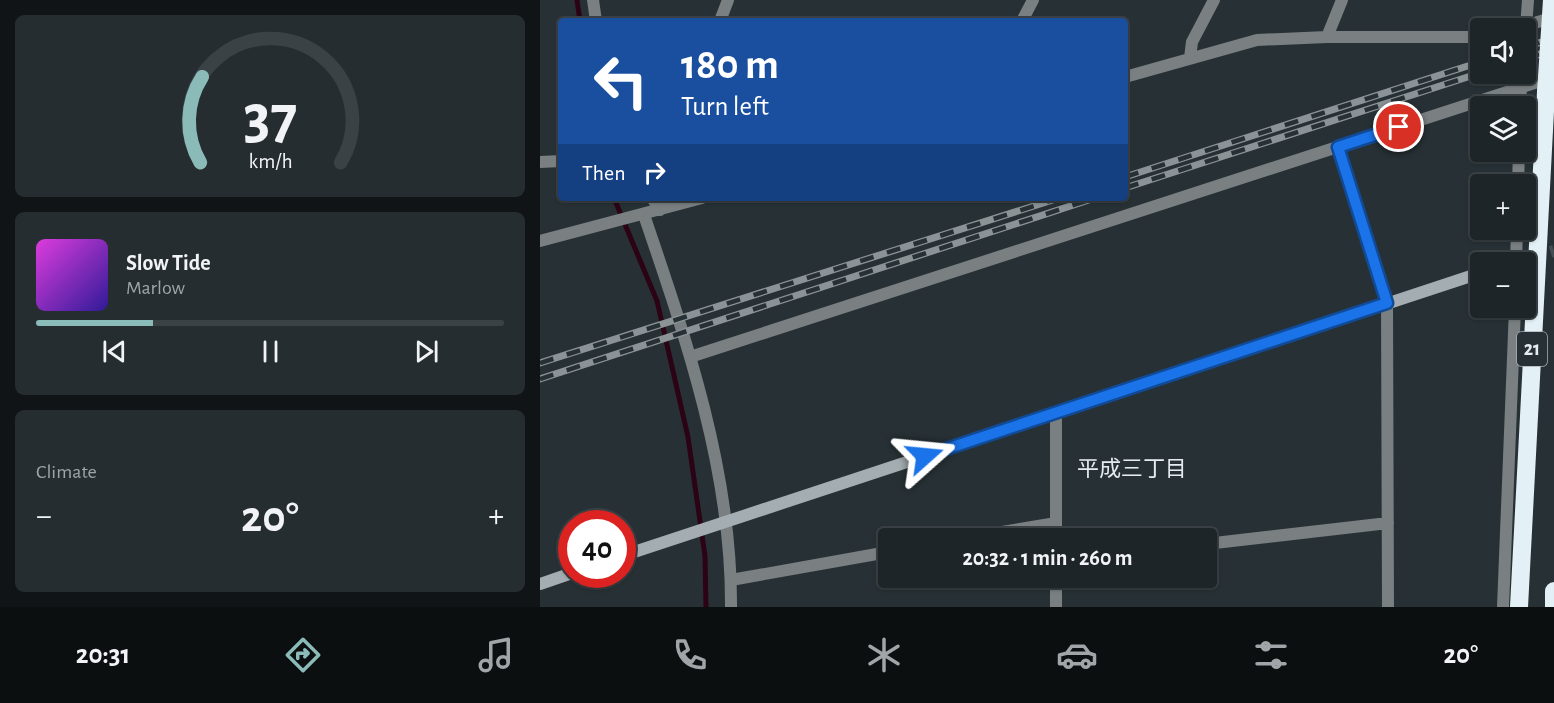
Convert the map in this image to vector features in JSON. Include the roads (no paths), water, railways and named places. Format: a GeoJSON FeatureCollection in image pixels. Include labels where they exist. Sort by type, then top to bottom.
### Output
{"type":"FeatureCollection","features":[{"type":"Feature","properties":{"kind":"highway","name":"21"},"geometry":{"type":"LineString","coordinates":[[1520,607],[1550,84],[1552,0]]}},
{"type":"Feature","properties":{"kind":"highway"},"geometry":{"type":"LineString","coordinates":[[1554,591],[1554,607]]}},
{"type":"Feature","properties":{"kind":"street"},"geometry":{"type":"LineString","coordinates":[[593,0],[596,18]]}},
{"type":"Feature","properties":{"kind":"street"},"geometry":{"type":"LineString","coordinates":[[721,18],[728,0]]}},
{"type":"Feature","properties":{"kind":"street"},"geometry":{"type":"LineString","coordinates":[[1024,18],[1033,0]]}},
{"type":"Feature","properties":{"kind":"street"},"geometry":{"type":"LineString","coordinates":[[1190,58],[1192,42],[1214,0]]}},
{"type":"Feature","properties":{"kind":"street"},"geometry":{"type":"LineString","coordinates":[[1327,36],[1342,0]]}},
{"type":"Feature","properties":{"kind":"street"},"geometry":{"type":"LineString","coordinates":[[1524,18],[1528,0]]}},
{"type":"Feature","properties":{"kind":"street"},"geometry":{"type":"LineString","coordinates":[[1536,23],[1554,17]]}},
{"type":"Feature","properties":{"kind":"street"},"geometry":{"type":"LineString","coordinates":[[1128,76],[1257,40],[1327,36],[1470,37]]}},
{"type":"Feature","properties":{"kind":"street"},"geometry":{"type":"LineString","coordinates":[[690,357],[1521,87],[1550,84]]}},
{"type":"Feature","properties":{"kind":"street"},"geometry":{"type":"LineString","coordinates":[[1521,87],[1521,96]]}},
{"type":"Feature","properties":{"kind":"street"},"geometry":{"type":"LineString","coordinates":[[1338,147],[1387,303],[1388,607]]}},
{"type":"Feature","properties":{"kind":"street"},"geometry":{"type":"LineString","coordinates":[[540,162],[558,161]]}},
{"type":"Feature","properties":{"kind":"street"},"geometry":{"type":"LineString","coordinates":[[654,201],[660,210]]}},
{"type":"Feature","properties":{"kind":"street"},"geometry":{"type":"LineString","coordinates":[[540,241],[692,201]]}},
{"type":"Feature","properties":{"kind":"street"},"geometry":{"type":"LineString","coordinates":[[641,216],[690,357],[723,524],[731,580],[731,607]]}},
{"type":"Feature","properties":{"kind":"street"},"geometry":{"type":"LineString","coordinates":[[636,551],[1470,276]]}},
{"type":"Feature","properties":{"kind":"street"},"geometry":{"type":"LineString","coordinates":[[1503,607],[1515,318]]}},
{"type":"Feature","properties":{"kind":"street"},"geometry":{"type":"LineString","coordinates":[[1056,412],[1056,528]]}},
{"type":"Feature","properties":{"kind":"street"},"geometry":{"type":"LineString","coordinates":[[1026,528],[1056,523]]}},
{"type":"Feature","properties":{"kind":"street"},"geometry":{"type":"LineString","coordinates":[[1217,543],[1388,523]]}},
{"type":"Feature","properties":{"kind":"street"},"geometry":{"type":"LineString","coordinates":[[731,580],[878,554]]}},
{"type":"Feature","properties":{"kind":"street"},"geometry":{"type":"LineString","coordinates":[[540,584],[558,578]]}},
{"type":"Feature","properties":{"kind":"street"},"geometry":{"type":"LineString","coordinates":[[1056,588],[1056,607]]}},
{"type":"Feature","properties":{"kind":"waterway"},"geometry":{"type":"LineString","coordinates":[[577,0],[580,18]]}},
{"type":"Feature","properties":{"kind":"waterway"},"geometry":{"type":"LineString","coordinates":[[615,201],[657,301],[688,437],[705,556],[706,607]]}},
{"type":"Feature","properties":{"kind":"tunnel"},"geometry":{"type":"LineString","coordinates":[[1536,256],[1554,251]]}},
{"type":"Feature","properties":{"kind":"railway"},"geometry":{"type":"LineString","coordinates":[[1536,44],[1554,38]]}},
{"type":"Feature","properties":{"kind":"railway"},"geometry":{"type":"LineString","coordinates":[[1536,55],[1554,49]]}},
{"type":"Feature","properties":{"kind":"railway"},"geometry":{"type":"LineString","coordinates":[[1128,176],[1470,65]]}},
{"type":"Feature","properties":{"kind":"railway"},"geometry":{"type":"LineString","coordinates":[[1128,187],[1470,76]]}},
{"type":"Feature","properties":{"kind":"railway"},"geometry":{"type":"LineString","coordinates":[[540,363],[1050,201]]}},
{"type":"Feature","properties":{"kind":"railway"},"geometry":{"type":"LineString","coordinates":[[540,379],[1086,201]]}},
{"type":"Feature","properties":{"kind":"district","name":"平成三丁目"},"geometry":{"type":"Point","coordinates":[1132,469]}}]}
